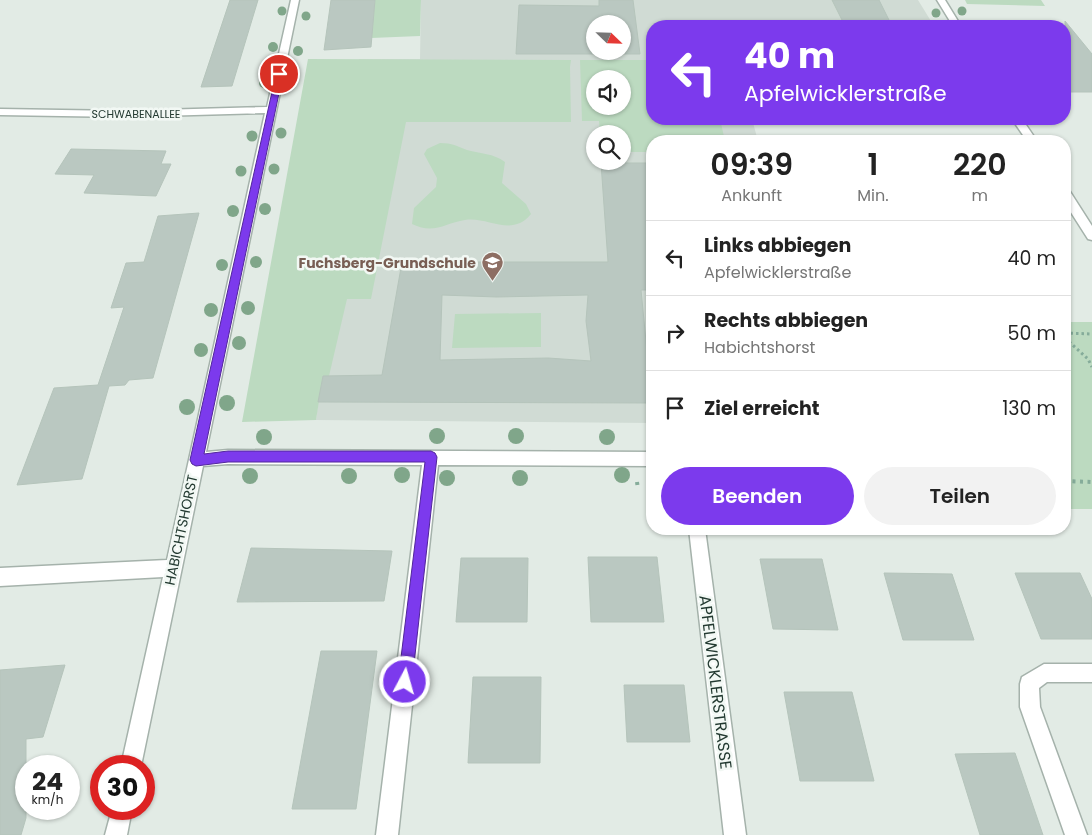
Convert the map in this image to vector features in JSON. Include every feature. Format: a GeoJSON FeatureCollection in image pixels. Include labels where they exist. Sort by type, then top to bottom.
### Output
{"type":"FeatureCollection","features":[{"type":"Feature","properties":{"kind":"street","name":"HABICHTSHORST"},"geometry":{"type":"LineString","coordinates":[[133,755],[295,0]]}},
{"type":"Feature","properties":{"kind":"street"},"geometry":{"type":"LineString","coordinates":[[940,0],[953,20]]}},
{"type":"Feature","properties":{"kind":"street","name":"SCHWABENALLEE"},"geometry":{"type":"LineString","coordinates":[[0,112],[123,114],[272,110]]}},
{"type":"Feature","properties":{"kind":"street"},"geometry":{"type":"LineString","coordinates":[[1071,203],[1092,236]]}},
{"type":"Feature","properties":{"kind":"street"},"geometry":{"type":"LineString","coordinates":[[196,460],[228,456],[646,459]]}},
{"type":"Feature","properties":{"kind":"street"},"geometry":{"type":"LineString","coordinates":[[387,835],[431,457]]}},
{"type":"Feature","properties":{"kind":"street","name":"APFELWICKLERSTRASSE"},"geometry":{"type":"LineString","coordinates":[[698,535],[735,835]]}},
{"type":"Feature","properties":{"kind":"street"},"geometry":{"type":"LineString","coordinates":[[0,577],[173,568]]}},
{"type":"Feature","properties":{"kind":"street"},"geometry":{"type":"LineString","coordinates":[[1076,835],[1030,707],[1029,684],[1044,673],[1092,673]]}},
{"type":"Feature","properties":{"kind":"street"},"geometry":{"type":"LineString","coordinates":[[116,835],[119,820]]}},
{"type":"Feature","properties":{"kind":"path"},"geometry":{"type":"LineString","coordinates":[[1071,333],[1092,334]]}},
{"type":"Feature","properties":{"kind":"path"},"geometry":{"type":"LineString","coordinates":[[1071,344],[1092,366]]}},
{"type":"Feature","properties":{"kind":"path"},"geometry":{"type":"LineString","coordinates":[[1071,481],[1092,482]]}},
{"type":"Feature","properties":{"kind":"shaded area","name":"Fuchsberg-Grundschule"},"geometry":{"type":"Polygon","coordinates":[[[421,0],[918,0],[930,20],[646,20],[646,125],[754,125],[756,135],[646,135],[646,423],[316,420],[359,59],[420,59],[421,0]]]}},
{"type":"Feature","properties":{"kind":"green space"},"geometry":{"type":"Polygon","coordinates":[[[375,0],[421,0],[420,36],[371,38],[375,0]]]}},
{"type":"Feature","properties":{"kind":"green space"},"geometry":{"type":"Polygon","coordinates":[[[965,0],[1041,0],[1045,6],[967,4],[965,0]]]}},
{"type":"Feature","properties":{"kind":"green space"},"geometry":{"type":"Polygon","coordinates":[[[308,59],[571,60],[571,122],[406,122],[371,299],[347,299],[329,376],[323,376],[316,420],[242,422],[308,59]]]}},
{"type":"Feature","properties":{"kind":"green space"},"geometry":{"type":"Polygon","coordinates":[[[580,60],[646,60],[646,125],[721,125],[724,135],[646,135],[646,152],[631,152],[631,125],[599,125],[599,121],[582,121],[580,60]]]}},
{"type":"Feature","properties":{"kind":"green space"},"geometry":{"type":"Polygon","coordinates":[[[440,143],[451,144],[467,150],[491,155],[505,162],[502,183],[526,204],[531,214],[524,221],[516,225],[499,225],[473,220],[458,221],[433,228],[412,224],[414,208],[436,187],[437,178],[424,154],[427,149],[440,143]]]}},
{"type":"Feature","properties":{"kind":"green space"},"geometry":{"type":"Polygon","coordinates":[[[541,313],[541,347],[452,348],[455,314],[541,313]]]}},
{"type":"Feature","properties":{"kind":"green space"},"geometry":{"type":"Polygon","coordinates":[[[1071,322],[1092,322],[1092,509],[1071,509],[1071,322]]]}},
{"type":"Feature","properties":{"kind":"building"},"geometry":{"type":"Polygon","coordinates":[[[230,0],[258,0],[232,86],[201,87],[230,0]]]}},
{"type":"Feature","properties":{"kind":"building"},"geometry":{"type":"Polygon","coordinates":[[[331,0],[375,0],[371,47],[324,50],[331,0]]]}},
{"type":"Feature","properties":{"kind":"building"},"geometry":{"type":"Polygon","coordinates":[[[599,0],[633,0],[640,54],[631,54],[631,15],[586,15],[586,54],[516,54],[519,5],[599,6],[599,0]]]}},
{"type":"Feature","properties":{"kind":"building"},"geometry":{"type":"Polygon","coordinates":[[[832,0],[879,0],[889,20],[842,20],[832,0]]]}},
{"type":"Feature","properties":{"kind":"building"},"geometry":{"type":"Polygon","coordinates":[[[1071,28],[1092,54],[1092,92],[1071,92],[1071,28]]]}},
{"type":"Feature","properties":{"kind":"building"},"geometry":{"type":"Polygon","coordinates":[[[71,149],[166,151],[161,164],[171,164],[156,196],[84,193],[94,175],[55,174],[71,149]]]}},
{"type":"Feature","properties":{"kind":"building"},"geometry":{"type":"Polygon","coordinates":[[[631,163],[646,163],[646,290],[641,290],[646,341],[646,403],[318,402],[323,376],[382,375],[402,262],[608,262],[601,170],[631,170],[631,163]],[[442,295],[440,360],[548,358],[591,361],[586,321],[588,295],[497,297],[442,295]]]}},
{"type":"Feature","properties":{"kind":"building"},"geometry":{"type":"Polygon","coordinates":[[[199,213],[153,378],[129,380],[125,385],[109,386],[82,479],[17,485],[54,388],[98,385],[124,307],[111,308],[126,263],[144,262],[158,216],[199,213]]]}},
{"type":"Feature","properties":{"kind":"building"},"geometry":{"type":"Polygon","coordinates":[[[251,548],[392,551],[384,601],[237,602],[251,548]]]}},
{"type":"Feature","properties":{"kind":"building"},"geometry":{"type":"Polygon","coordinates":[[[588,557],[657,557],[664,622],[591,622],[588,557]]]}},
{"type":"Feature","properties":{"kind":"building"},"geometry":{"type":"Polygon","coordinates":[[[461,558],[528,558],[527,622],[456,622],[461,558]]]}},
{"type":"Feature","properties":{"kind":"building"},"geometry":{"type":"Polygon","coordinates":[[[760,559],[822,559],[838,630],[773,629],[760,559]]]}},
{"type":"Feature","properties":{"kind":"building"},"geometry":{"type":"Polygon","coordinates":[[[884,573],[952,574],[974,640],[903,640],[884,573]]]}},
{"type":"Feature","properties":{"kind":"building"},"geometry":{"type":"Polygon","coordinates":[[[1015,573],[1080,573],[1092,599],[1092,639],[1041,639],[1015,573]]]}},
{"type":"Feature","properties":{"kind":"building"},"geometry":{"type":"Polygon","coordinates":[[[321,651],[377,651],[356,809],[292,809],[321,651]]]}},
{"type":"Feature","properties":{"kind":"building"},"geometry":{"type":"Polygon","coordinates":[[[65,665],[43,737],[26,739],[26,755],[15,755],[15,820],[25,820],[21,835],[0,835],[0,670],[65,665]]]}},
{"type":"Feature","properties":{"kind":"building"},"geometry":{"type":"Polygon","coordinates":[[[473,677],[541,677],[540,763],[468,763],[473,677]]]}},
{"type":"Feature","properties":{"kind":"building"},"geometry":{"type":"Polygon","coordinates":[[[624,685],[684,685],[690,742],[627,742],[624,685]]]}},
{"type":"Feature","properties":{"kind":"building"},"geometry":{"type":"Polygon","coordinates":[[[784,692],[852,692],[874,781],[800,781],[784,692]]]}},
{"type":"Feature","properties":{"kind":"building"},"geometry":{"type":"Polygon","coordinates":[[[1015,753],[1043,835],[980,835],[955,754],[1015,753]]]}},
{"type":"Feature","properties":{"kind":"place","name":"Fuchsberg-Grundschule"},"geometry":{"type":"Point","coordinates":[492,282]}},
{"type":"Feature","properties":{"kind":"route"},"geometry":{"type":"LineString","coordinates":[[279,74],[196,460],[228,456],[431,457],[405,682]]}}]}
